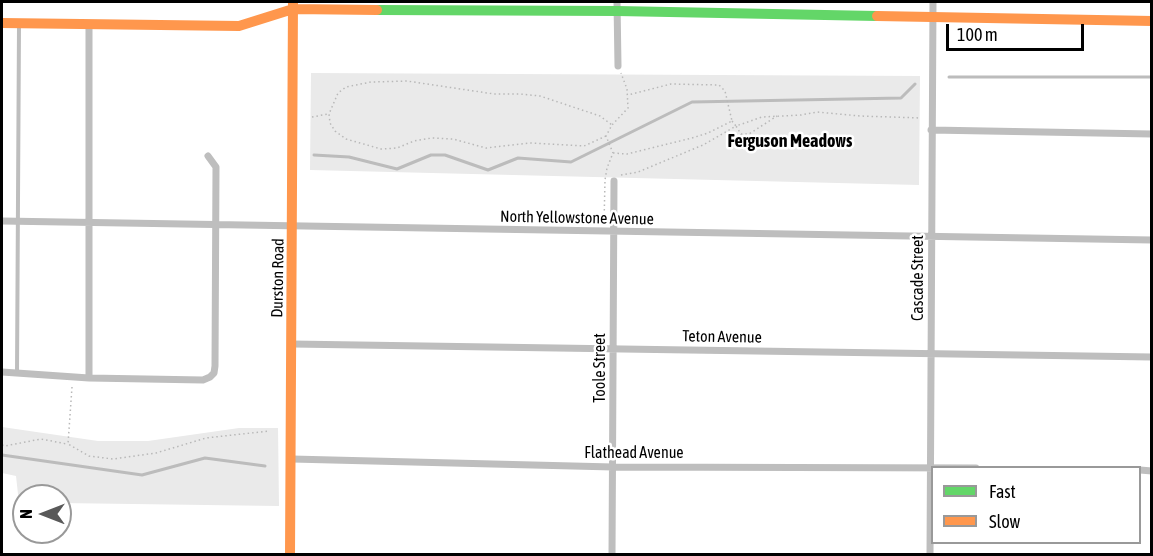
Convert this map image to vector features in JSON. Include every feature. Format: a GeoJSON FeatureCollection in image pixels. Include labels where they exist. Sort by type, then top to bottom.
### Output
{"type":"FeatureCollection","features":[{"type":"Feature","properties":{"kind":"street","name":"Cascade Street"},"geometry":{"type":"LineString","coordinates":[[930,555],[933,2]]}},
{"type":"Feature","properties":{"kind":"street"},"geometry":{"type":"LineString","coordinates":[[2,23],[239,26],[293,5],[617,6],[932,17],[1152,21]]}},
{"type":"Feature","properties":{"kind":"street","name":"Durston Road"},"geometry":{"type":"LineString","coordinates":[[290,555],[293,5]]}},
{"type":"Feature","properties":{"kind":"street"},"geometry":{"type":"LineString","coordinates":[[617,6],[618,66]]}},
{"type":"Feature","properties":{"kind":"street"},"geometry":{"type":"LineString","coordinates":[[89,25],[89,378]]}},
{"type":"Feature","properties":{"kind":"street"},"geometry":{"type":"LineString","coordinates":[[932,130],[1152,134]]}},
{"type":"Feature","properties":{"kind":"street"},"geometry":{"type":"LineString","coordinates":[[2,372],[89,378],[203,380],[214,373],[216,168],[208,156]]}},
{"type":"Feature","properties":{"kind":"street","name":"Toole Street"},"geometry":{"type":"LineString","coordinates":[[612,555],[614,181]]}},
{"type":"Feature","properties":{"kind":"street","name":"North Yellowstone Avenue"},"geometry":{"type":"LineString","coordinates":[[2,221],[1152,240]]}},
{"type":"Feature","properties":{"kind":"street","name":"Teton Avenue"},"geometry":{"type":"LineString","coordinates":[[292,344],[1152,357]]}},
{"type":"Feature","properties":{"kind":"street","name":"Flathead Avenue"},"geometry":{"type":"LineString","coordinates":[[292,459],[613,467],[930,467]]}},
{"type":"Feature","properties":{"kind":"lane"},"geometry":{"type":"LineString","coordinates":[[17,373],[19,24]]}},
{"type":"Feature","properties":{"kind":"path"},"geometry":{"type":"LineString","coordinates":[[612,125],[600,116],[540,96],[494,94],[407,81],[371,82],[346,87],[338,93],[329,114],[330,123],[335,131],[346,139],[381,149],[432,138],[453,139],[486,148],[530,143],[584,146],[606,136],[612,125],[628,108],[628,95],[618,66]]}},
{"type":"Feature","properties":{"kind":"path"},"geometry":{"type":"LineString","coordinates":[[628,95],[671,84],[719,85],[725,91],[732,121],[741,134],[749,134],[777,116]]}},
{"type":"Feature","properties":{"kind":"path"},"geometry":{"type":"LineString","coordinates":[[621,175],[638,172],[703,145],[736,126],[762,117],[817,112],[921,118]]}},
{"type":"Feature","properties":{"kind":"path"},"geometry":{"type":"LineString","coordinates":[[312,117],[329,114]]}},
{"type":"Feature","properties":{"kind":"path"},"geometry":{"type":"LineString","coordinates":[[613,153],[627,154],[692,138],[732,121]]}},
{"type":"Feature","properties":{"kind":"path"},"geometry":{"type":"LineString","coordinates":[[606,136],[611,146]]}},
{"type":"Feature","properties":{"kind":"path"},"geometry":{"type":"LineString","coordinates":[[68,444],[72,387]]}},
{"type":"Feature","properties":{"kind":"path"},"geometry":{"type":"LineString","coordinates":[[2,445],[41,439],[68,444],[89,456],[113,459],[156,453],[206,438],[269,431]]}},
{"type":"Feature","properties":{"kind":"shaded area"},"geometry":{"type":"Polygon","coordinates":[[[311,73],[920,76],[919,185],[310,170],[311,73]]]}},
{"type":"Feature","properties":{"kind":"shaded area"},"geometry":{"type":"Polygon","coordinates":[[[2,427],[98,441],[148,441],[239,428],[278,428],[279,506],[72,503],[72,484],[17,484],[16,476],[2,473],[2,427]]]}},
{"type":"Feature","properties":{"kind":"waterway"},"geometry":{"type":"LineString","coordinates":[[949,77],[1152,77]]}},
{"type":"Feature","properties":{"kind":"waterway"},"geometry":{"type":"LineString","coordinates":[[314,155],[349,157],[397,169],[431,155],[445,155],[488,170],[518,158],[571,162],[692,102],[901,98],[915,84]]}},
{"type":"Feature","properties":{"kind":"waterway"},"geometry":{"type":"LineString","coordinates":[[2,455],[142,475],[205,458],[265,466]]}},
{"type":"Feature","properties":{"kind":"traffic: fast"},"geometry":{"type":"LineString","coordinates":[[377,10],[617,11],[877,16]]}},
{"type":"Feature","properties":{"kind":"traffic: slow"},"geometry":{"type":"LineString","coordinates":[[290,554],[293,2]]}},
{"type":"Feature","properties":{"kind":"traffic: slow"},"geometry":{"type":"LineString","coordinates":[[2,23],[239,26],[293,9],[377,10]]}},
{"type":"Feature","properties":{"kind":"traffic: slow"},"geometry":{"type":"LineString","coordinates":[[877,16],[1152,21]]}},
{"type":"Feature","properties":{"kind":"district","name":"Ferguson Meadows"},"geometry":{"type":"Point","coordinates":[790,141]}}]}
